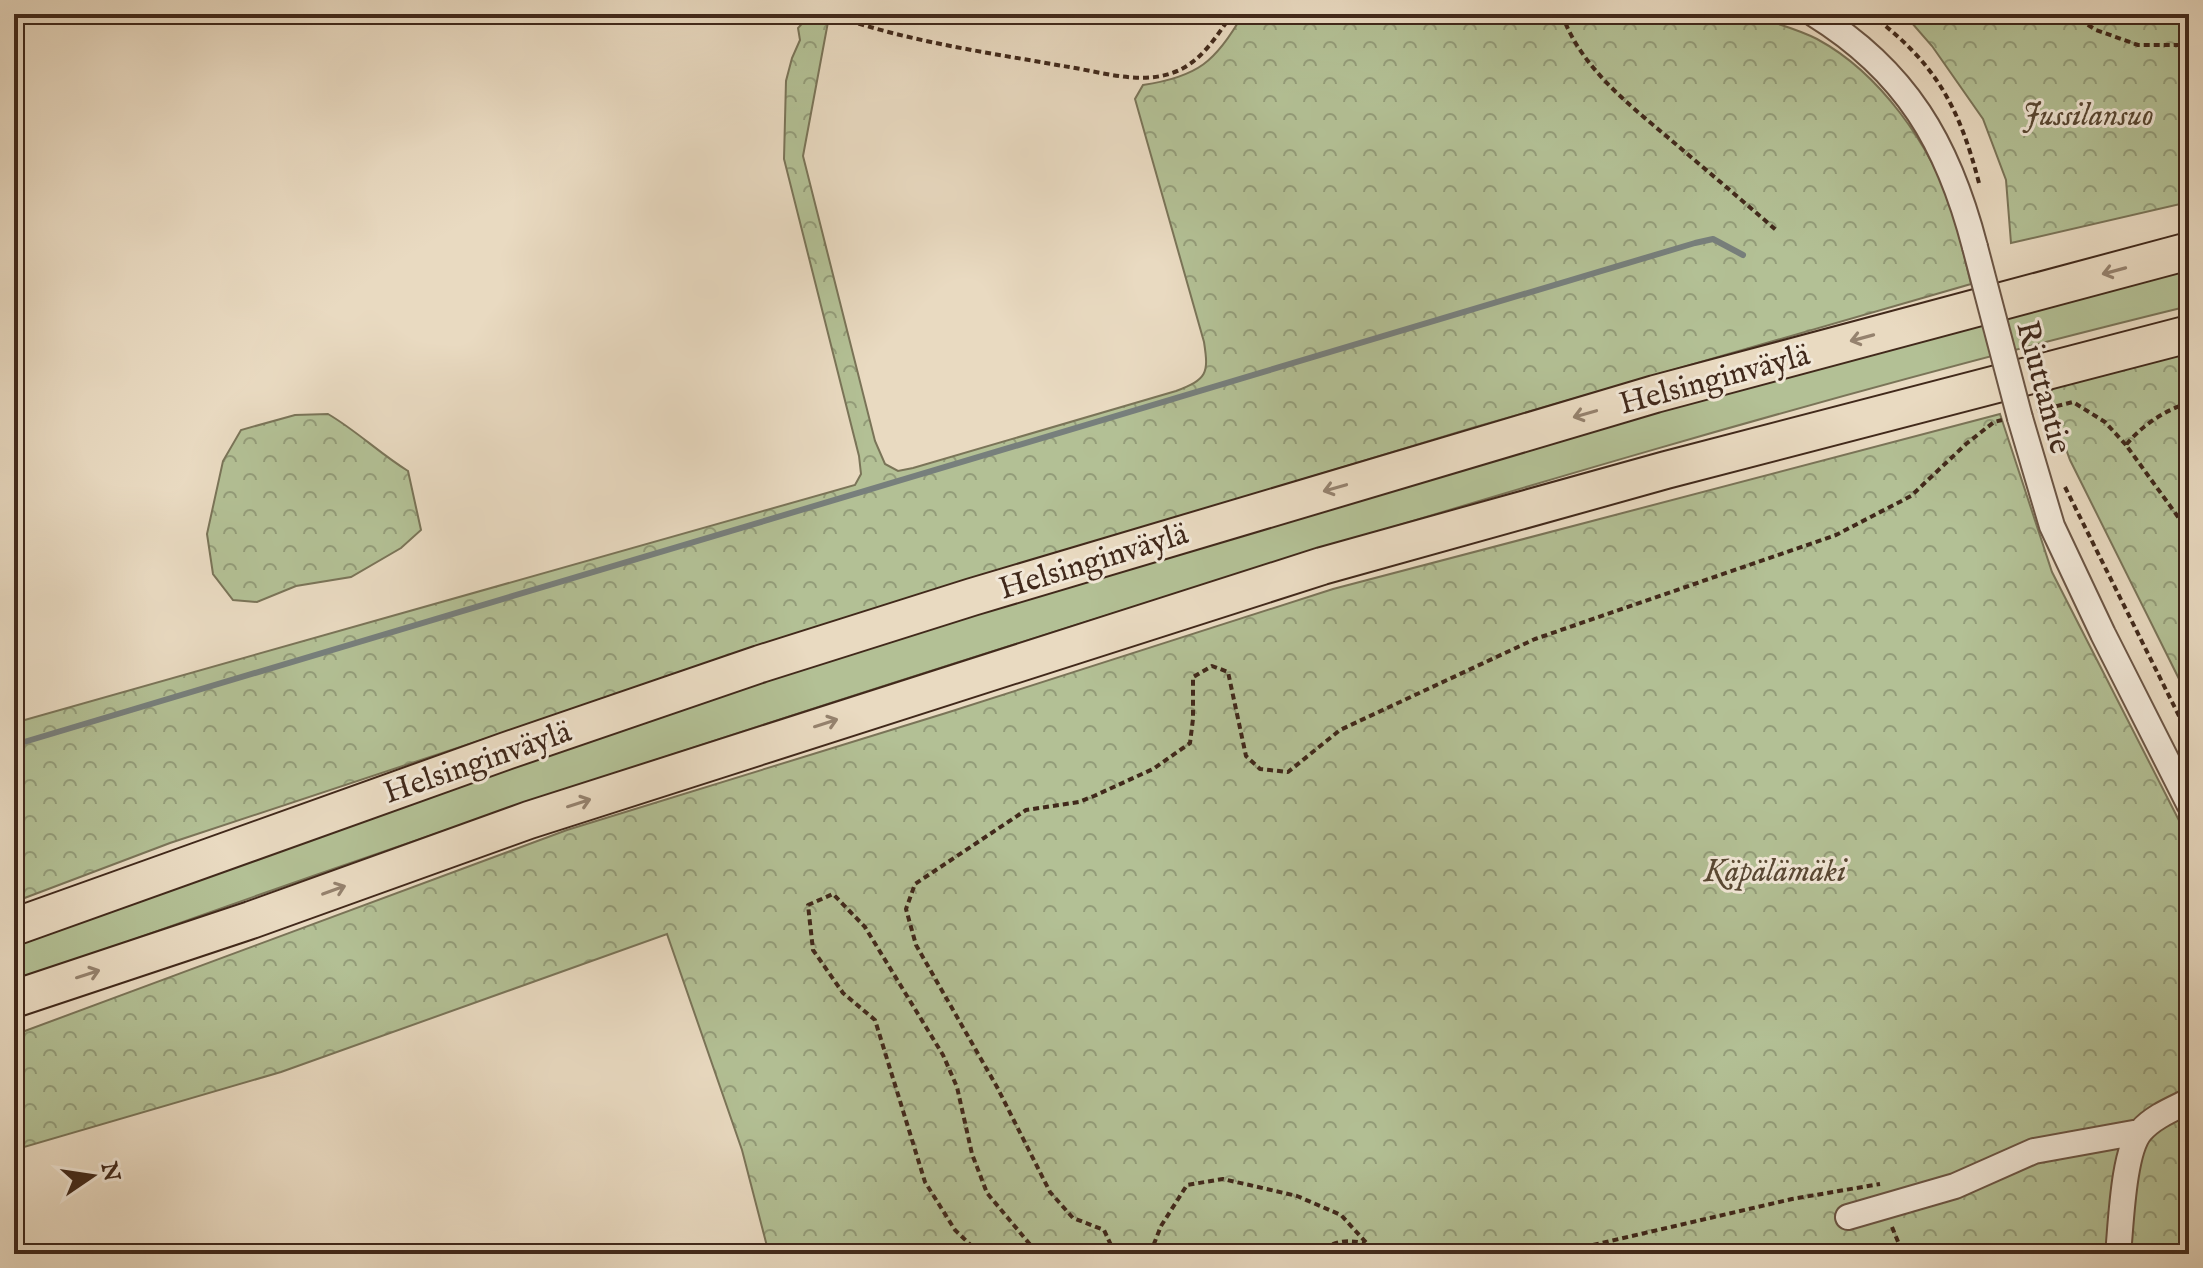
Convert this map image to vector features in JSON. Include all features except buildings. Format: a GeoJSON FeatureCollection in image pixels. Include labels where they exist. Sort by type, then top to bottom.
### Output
{"type":"FeatureCollection","features":[{"type":"Feature","properties":{"kind":"highway","name":"Helsinginväylä"},"geometry":{"type":"LineString","coordinates":[[14,927],[521,745],[760,664],[972,597],[1655,394],[2189,251]]}},
{"type":"Feature","properties":{"kind":"highway"},"geometry":{"type":"LineString","coordinates":[[14,999],[251,920],[529,820],[1322,566],[1666,470],[2189,334]]}},
{"type":"Feature","properties":{"kind":"street","name":"Riuttantie"},"geometry":{"type":"LineString","coordinates":[[1814,14],[1868,51],[1894,78],[1914,103],[1949,168],[1965,208],[2052,526],[2189,804]]}},
{"type":"Feature","properties":{"kind":"street"},"geometry":{"type":"LineString","coordinates":[[1848,1217],[1882,1195],[1955,1186],[2034,1151],[2139,1132],[2189,1101]]}},
{"type":"Feature","properties":{"kind":"street"},"geometry":{"type":"LineString","coordinates":[[2118,1254],[2128,1160],[2139,1132]]}},
{"type":"Feature","properties":{"kind":"path"},"geometry":{"type":"LineString","coordinates":[[830,14],[851,22],[974,50],[1141,79],[1169,75],[1188,67],[1232,14]]}},
{"type":"Feature","properties":{"kind":"path"},"geometry":{"type":"LineString","coordinates":[[1562,14],[1568,33],[1619,95],[1776,230]]}},
{"type":"Feature","properties":{"kind":"path"},"geometry":{"type":"LineString","coordinates":[[2071,14],[2096,30],[2138,45],[2189,45]]}},
{"type":"Feature","properties":{"kind":"path"},"geometry":{"type":"LineString","coordinates":[[1115,1254],[1104,1230],[1073,1218],[1050,1192],[997,1087],[916,945],[906,909],[915,884],[1026,810],[1079,802],[1094,796],[1153,769],[1190,743],[1193,677],[1212,666],[1228,672],[1246,756],[1260,769],[1288,772],[1340,730],[1535,639],[1836,535],[1911,496],[1994,422],[2073,402],[2105,422],[2126,445],[2189,532]]}},
{"type":"Feature","properties":{"kind":"path"},"geometry":{"type":"LineString","coordinates":[[2126,445],[2135,433],[2189,403]]}},
{"type":"Feature","properties":{"kind":"path"},"geometry":{"type":"LineString","coordinates":[[2061,481],[2189,736]]}},
{"type":"Feature","properties":{"kind":"path"},"geometry":{"type":"LineString","coordinates":[[980,1254],[955,1230],[925,1182],[875,1020],[843,993],[813,950],[808,905],[833,894],[865,927],[957,1087],[972,1154],[987,1193],[1038,1254]]}},
{"type":"Feature","properties":{"kind":"path"},"geometry":{"type":"LineString","coordinates":[[1150,1254],[1161,1226],[1187,1185],[1223,1179],[1297,1196],[1341,1215],[1372,1249]]}},
{"type":"Feature","properties":{"kind":"path"},"geometry":{"type":"LineString","coordinates":[[1554,1254],[1792,1199],[1882,1195],[1903,1254]]}},
{"type":"Feature","properties":{"kind":"path"},"geometry":{"type":"LineString","coordinates":[[1315,1254],[1327,1245],[1344,1239],[1363,1242],[1378,1254]]}},
{"type":"Feature","properties":{"kind":"green space"},"geometry":{"type":"Polygon","coordinates":[[[1243,14],[1748,14],[1800,32],[1840,53],[1862,71],[1882,91],[1917,137],[1953,213],[1971,284],[1472,428],[892,604],[170,843],[14,902],[14,723],[855,485],[861,474],[859,456],[784,159],[786,81],[800,40],[798,28],[808,17],[828,22],[803,156],[875,441],[885,464],[898,471],[913,468],[1176,391],[1200,379],[1206,368],[1204,342],[1135,99],[1143,85],[1178,77],[1203,64],[1224,44],[1243,14]]]}},
{"type":"Feature","properties":{"kind":"green space","name":"Jussilansuo"},"geometry":{"type":"Polygon","coordinates":[[[1904,14],[2189,14],[2189,202],[2011,243],[2006,180],[1983,119],[1932,46],[1904,14]]]}},
{"type":"Feature","properties":{"kind":"green space"},"geometry":{"type":"Polygon","coordinates":[[[2189,269],[2189,306],[1786,412],[1254,570],[565,790],[289,884],[14,983],[14,941],[945,619],[1445,469],[2189,269]]]}},
{"type":"Feature","properties":{"kind":"green space"},"geometry":{"type":"Polygon","coordinates":[[[2189,351],[2189,699],[2070,460],[2050,405],[2050,392],[2057,385],[2189,351]]]}},
{"type":"Feature","properties":{"kind":"green space"},"geometry":{"type":"Polygon","coordinates":[[[328,414],[408,471],[421,530],[401,548],[351,577],[296,586],[257,602],[233,600],[213,574],[207,534],[223,461],[241,430],[295,415],[328,414]]]}},
{"type":"Feature","properties":{"kind":"green space","name":"Käpälämäki"},"geometry":{"type":"Polygon","coordinates":[[[2000,414],[2052,572],[2189,840],[2189,1254],[769,1254],[742,1150],[667,934],[281,1072],[14,1150],[14,1035],[567,830],[1333,589],[2000,414]]]}},
{"type":"Feature","properties":{"kind":"waterway"},"geometry":{"type":"LineString","coordinates":[[14,745],[1695,243],[1713,239],[1743,255]]}}]}
